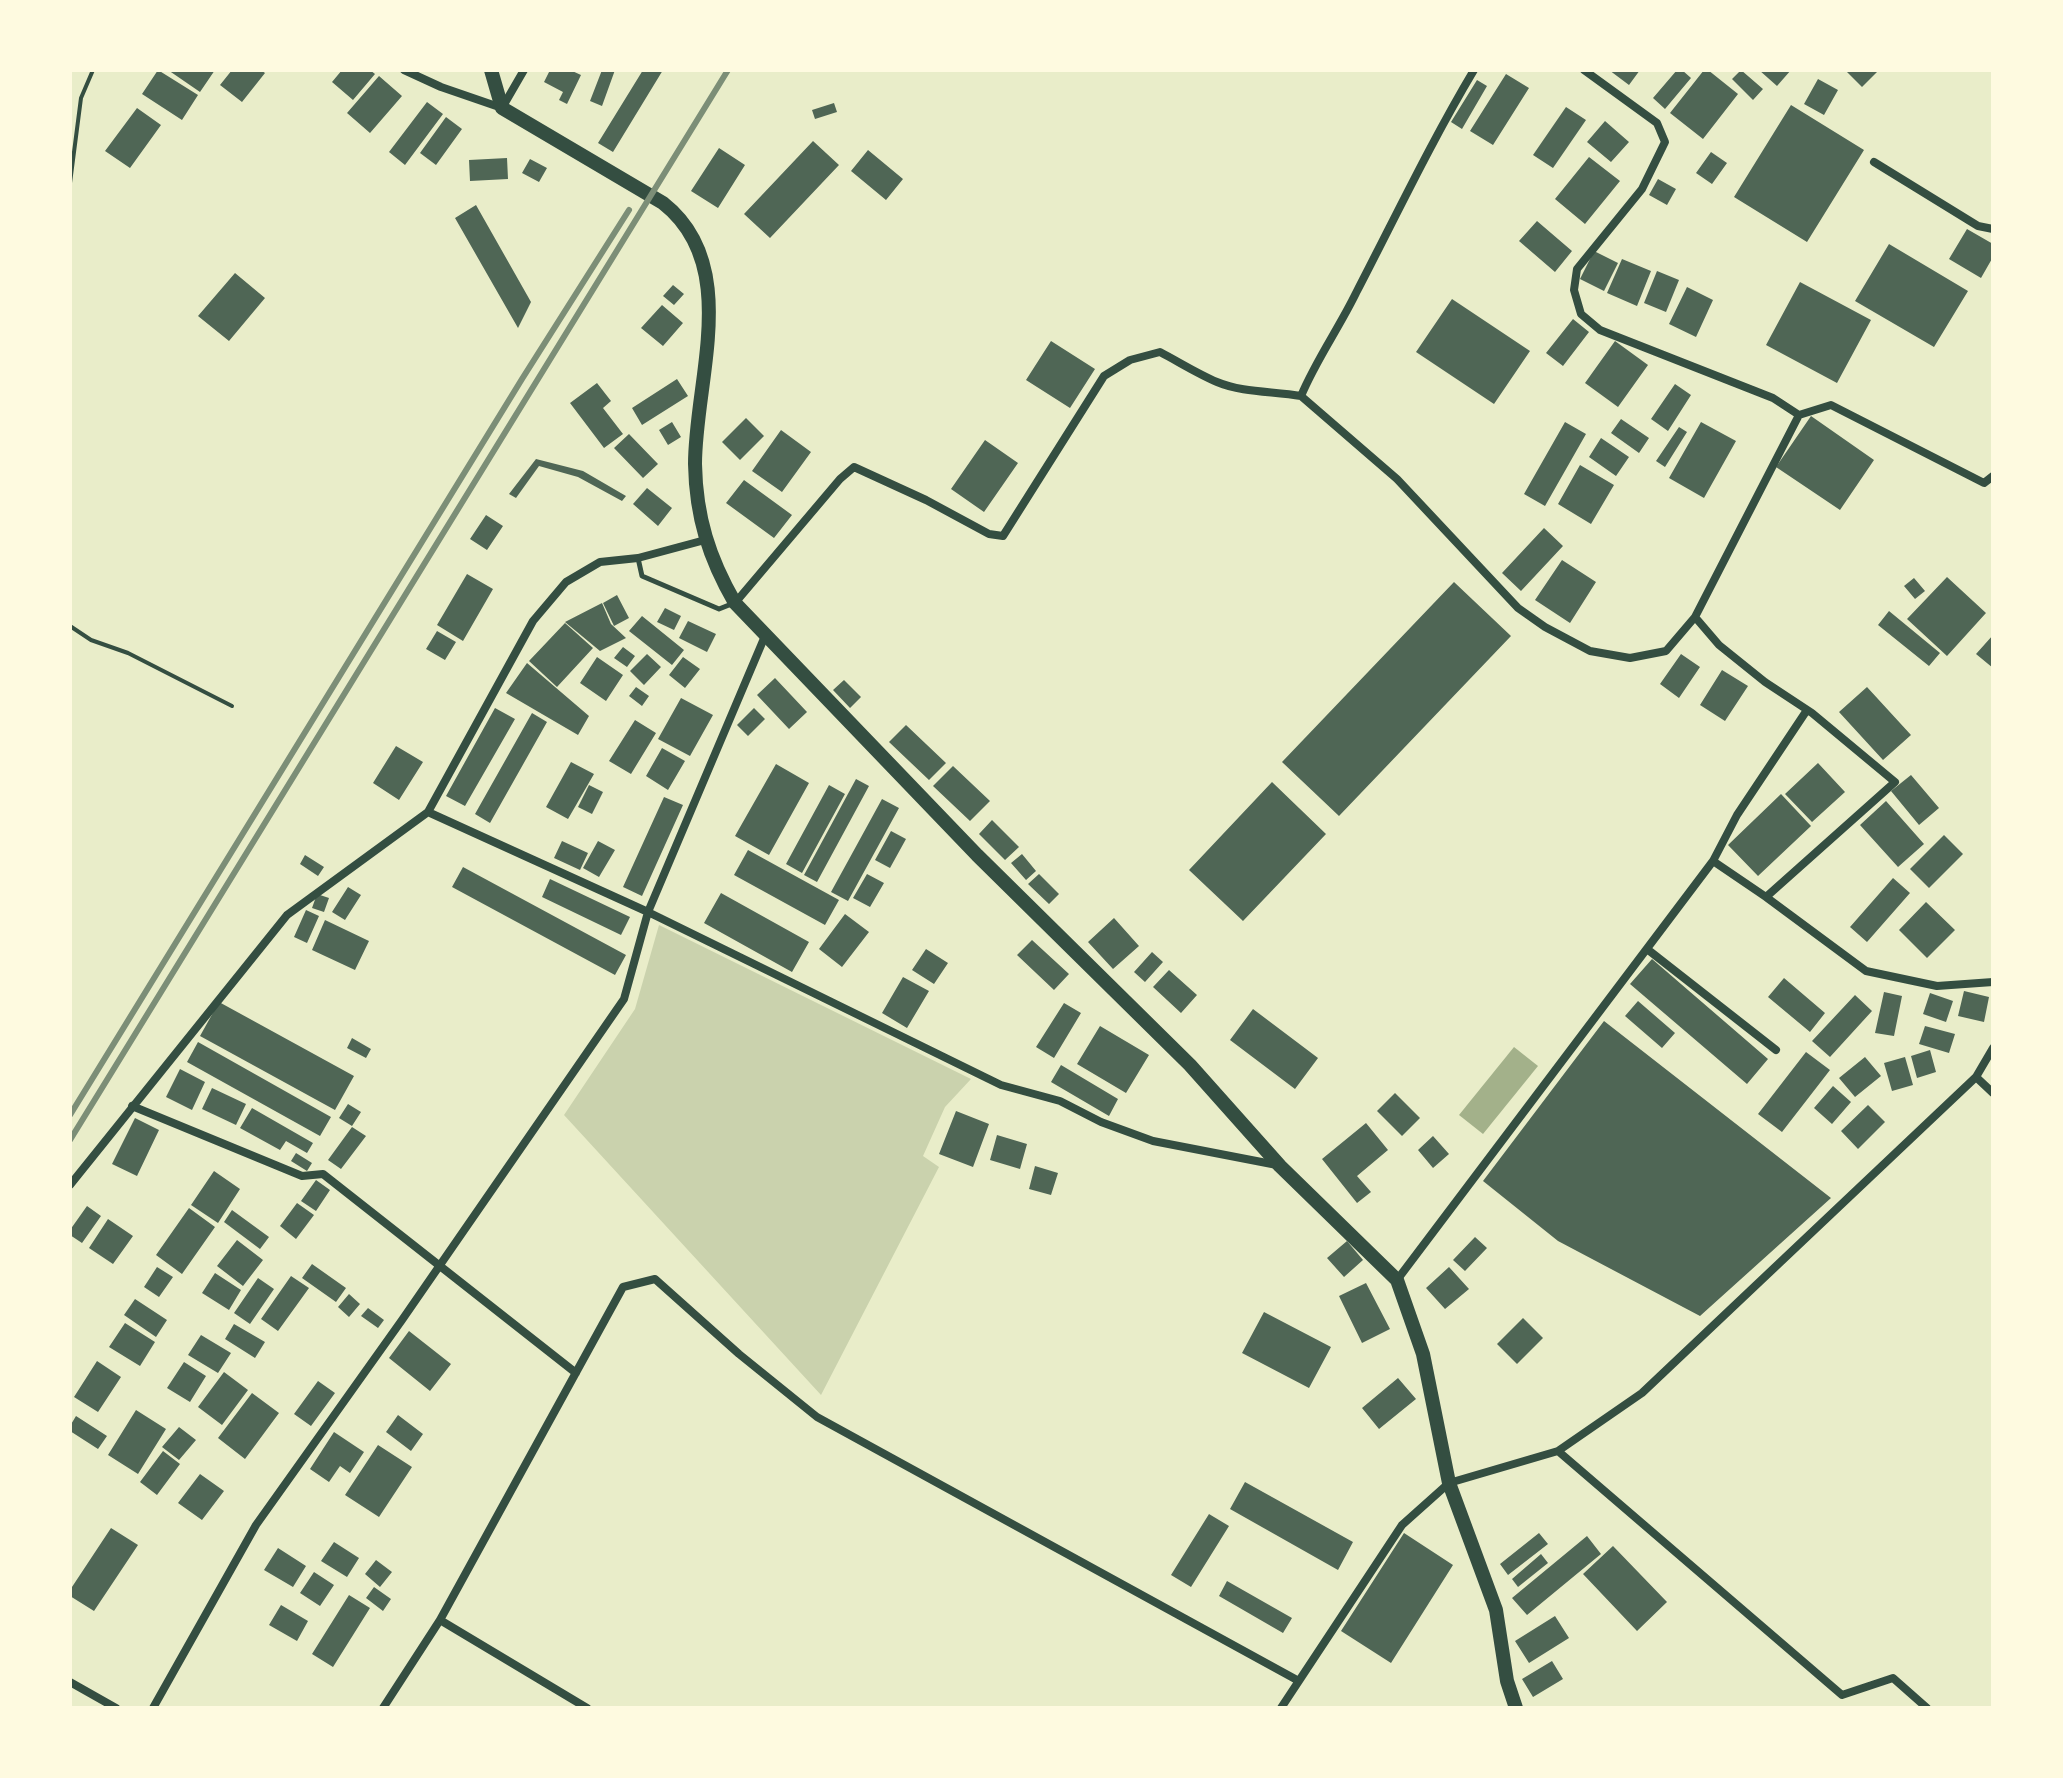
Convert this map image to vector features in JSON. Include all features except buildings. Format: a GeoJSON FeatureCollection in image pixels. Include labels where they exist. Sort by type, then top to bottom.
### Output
{"type":"FeatureCollection","features":[{"type":"Feature","properties":{"kind":"main road"},"geometry":{"type":"LineString","coordinates":[[491,70],[502,108],[663,203],[691,234],[699,251],[710,305],[695,463],[705,540],[719,575],[735,603],[977,855],[1190,1065],[1280,1166],[1397,1280],[1423,1354],[1449,1483],[1496,1610],[1507,1681],[1516,1708]]}},
{"type":"Feature","properties":{"kind":"street"},"geometry":{"type":"LineString","coordinates":[[404,70],[441,87],[502,108],[524,70]]}},
{"type":"Feature","properties":{"kind":"street"},"geometry":{"type":"LineString","coordinates":[[1301,396],[1440,128],[1474,70]]}},
{"type":"Feature","properties":{"kind":"street"},"geometry":{"type":"LineString","coordinates":[[1584,70],[1657,123],[1665,142],[1642,189],[1577,269],[1574,290],[1581,314],[1600,330],[1773,398],[1799,415]]}},
{"type":"Feature","properties":{"kind":"street"},"geometry":{"type":"LineString","coordinates":[[1874,162],[1978,226],[1993,229]]}},
{"type":"Feature","properties":{"kind":"street"},"geometry":{"type":"LineString","coordinates":[[735,603],[840,479],[854,467],[926,500],[989,534],[1003,536],[1104,376],[1130,360],[1160,352],[1219,383],[1301,396],[1397,479],[1518,608],[1545,627],[1590,651],[1630,658],[1666,651],[1695,617],[1799,415],[1831,405],[1984,483],[1993,476]]}},
{"type":"Feature","properties":{"kind":"street"},"geometry":{"type":"LineString","coordinates":[[71,1181],[287,915],[428,812],[533,621],[566,582],[600,562],[638,558],[705,540]]}},
{"type":"Feature","properties":{"kind":"street"},"geometry":{"type":"LineString","coordinates":[[1695,617],[1719,645],[1765,682],[1807,710],[1895,782],[1766,897]]}},
{"type":"Feature","properties":{"kind":"street"},"geometry":{"type":"LineString","coordinates":[[153,1708],[256,1525],[624,999],[648,912],[765,636]]}},
{"type":"Feature","properties":{"kind":"street"},"geometry":{"type":"LineString","coordinates":[[1397,1280],[1713,861],[1737,815],[1807,710]]}},
{"type":"Feature","properties":{"kind":"street"},"geometry":{"type":"LineString","coordinates":[[428,812],[648,912],[1001,1085],[1060,1101],[1101,1122],[1153,1141],[1280,1166]]}},
{"type":"Feature","properties":{"kind":"street"},"geometry":{"type":"LineString","coordinates":[[1713,861],[1866,971],[1937,986],[1993,982]]}},
{"type":"Feature","properties":{"kind":"street"},"geometry":{"type":"LineString","coordinates":[[1647,949],[1776,1050]]}},
{"type":"Feature","properties":{"kind":"street"},"geometry":{"type":"LineString","coordinates":[[1281,1708],[1402,1525],[1449,1483],[1558,1451],[1642,1393],[1976,1077],[1993,1048]]}},
{"type":"Feature","properties":{"kind":"street"},"geometry":{"type":"LineString","coordinates":[[1976,1077],[1993,1093]]}},
{"type":"Feature","properties":{"kind":"street"},"geometry":{"type":"LineString","coordinates":[[132,1106],[302,1176],[323,1174],[576,1373]]}},
{"type":"Feature","properties":{"kind":"street"},"geometry":{"type":"LineString","coordinates":[[383,1708],[440,1620],[623,1287],[655,1279],[739,1354],[817,1417],[1297,1680]]}},
{"type":"Feature","properties":{"kind":"street"},"geometry":{"type":"LineString","coordinates":[[1558,1451],[1842,1695],[1893,1678],[1927,1708]]}},
{"type":"Feature","properties":{"kind":"street"},"geometry":{"type":"LineString","coordinates":[[440,1620],[587,1708]]}},
{"type":"Feature","properties":{"kind":"street"},"geometry":{"type":"LineString","coordinates":[[70,1682],[116,1708]]}},
{"type":"Feature","properties":{"kind":"lane"},"geometry":{"type":"LineString","coordinates":[[638,558],[642,576],[719,609],[735,603]]}},
{"type":"Feature","properties":{"kind":"path"},"geometry":{"type":"LineString","coordinates":[[70,183],[81,98],[93,70]]}},
{"type":"Feature","properties":{"kind":"path"},"geometry":{"type":"LineString","coordinates":[[70,626],[91,640],[128,653],[232,706]]}},
{"type":"Feature","properties":{"kind":"shaded area"},"geometry":{"type":"Polygon","coordinates":[[[659,925],[971,1079],[945,1107],[923,1156],[939,1167],[821,1395],[564,1115],[635,1009],[659,925]]]}},
{"type":"Feature","properties":{"kind":"shaded area"},"geometry":{"type":"Polygon","coordinates":[[[1514,1047],[1538,1066],[1483,1134],[1459,1115],[1514,1047]]]}},
{"type":"Feature","properties":{"kind":"railway"},"geometry":{"type":"LineString","coordinates":[[70,1140],[728,70]]}},
{"type":"Feature","properties":{"kind":"railway"},"geometry":{"type":"LineString","coordinates":[[70,1115],[629,210]]}}]}
